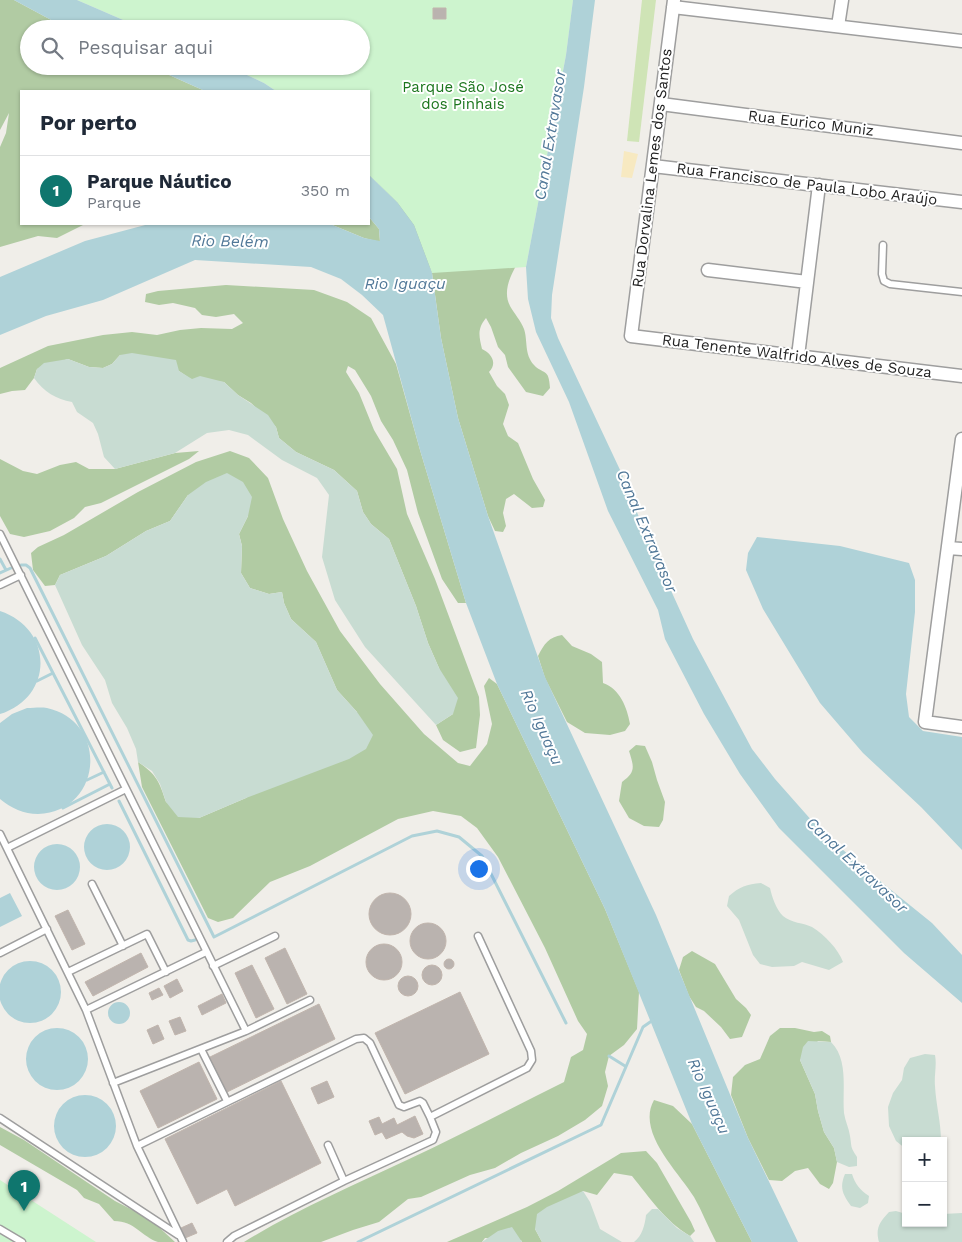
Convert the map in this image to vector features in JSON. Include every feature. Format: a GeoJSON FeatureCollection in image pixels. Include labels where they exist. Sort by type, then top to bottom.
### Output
{"type":"FeatureCollection","features":[{"type":"Feature","properties":{"kind":"street"},"geometry":{"type":"LineString","coordinates":[[838,26],[842,0]]}},
{"type":"Feature","properties":{"kind":"street"},"geometry":{"type":"LineString","coordinates":[[673,3],[962,41]]}},
{"type":"Feature","properties":{"kind":"street","name":"Rua Dorvalina Lemes dos Santos"},"geometry":{"type":"LineString","coordinates":[[631,336],[673,3]]}},
{"type":"Feature","properties":{"kind":"street","name":"Rua Eurico Muniz"},"geometry":{"type":"LineString","coordinates":[[660,104],[962,143]]}},
{"type":"Feature","properties":{"kind":"street","name":"Rua Francisco de Paula Lobo Araújo"},"geometry":{"type":"LineString","coordinates":[[653,166],[962,202]]}},
{"type":"Feature","properties":{"kind":"street"},"geometry":{"type":"LineString","coordinates":[[798,356],[819,185]]}},
{"type":"Feature","properties":{"kind":"street"},"geometry":{"type":"LineString","coordinates":[[708,270],[807,282]]}},
{"type":"Feature","properties":{"kind":"street","name":"Rua Tenente Walfrido Alves de Souza"},"geometry":{"type":"LineString","coordinates":[[631,336],[962,376]]}},
{"type":"Feature","properties":{"kind":"street"},"geometry":{"type":"LineString","coordinates":[[962,439],[925,722],[962,727]]}},
{"type":"Feature","properties":{"kind":"street"},"geometry":{"type":"LineString","coordinates":[[948,548],[962,549]]}},
{"type":"Feature","properties":{"kind":"lane"},"geometry":{"type":"LineString","coordinates":[[883,245],[882,274],[884,281],[890,284],[962,292]]}},
{"type":"Feature","properties":{"kind":"lane"},"geometry":{"type":"LineString","coordinates":[[0,534],[246,1031]]}},
{"type":"Feature","properties":{"kind":"lane"},"geometry":{"type":"LineString","coordinates":[[0,585],[21,575]]}},
{"type":"Feature","properties":{"kind":"lane"},"geometry":{"type":"LineString","coordinates":[[7,848],[126,789]]}},
{"type":"Feature","properties":{"kind":"lane"},"geometry":{"type":"LineString","coordinates":[[0,835],[86,1010],[137,1146],[181,1239]]}},
{"type":"Feature","properties":{"kind":"lane"},"geometry":{"type":"LineString","coordinates":[[92,884],[122,946]]}},
{"type":"Feature","properties":{"kind":"lane"},"geometry":{"type":"LineString","coordinates":[[0,953],[47,929]]}},
{"type":"Feature","properties":{"kind":"lane"},"geometry":{"type":"LineString","coordinates":[[68,972],[147,934],[166,972]]}},
{"type":"Feature","properties":{"kind":"lane"},"geometry":{"type":"LineString","coordinates":[[213,966],[275,936]]}},
{"type":"Feature","properties":{"kind":"lane"},"geometry":{"type":"LineString","coordinates":[[430,1117],[527,1068],[532,1060],[531,1051],[478,936]]}},
{"type":"Feature","properties":{"kind":"lane"},"geometry":{"type":"LineString","coordinates":[[86,1010],[206,952]]}},
{"type":"Feature","properties":{"kind":"lane"},"geometry":{"type":"LineString","coordinates":[[113,1083],[246,1031],[310,1000]]}},
{"type":"Feature","properties":{"kind":"lane"},"geometry":{"type":"LineString","coordinates":[[137,1146],[356,1039],[364,1038],[370,1043],[399,1105],[404,1107],[420,1101],[423,1103],[436,1132],[433,1140],[344,1181],[234,1236],[226,1242]]}},
{"type":"Feature","properties":{"kind":"lane"},"geometry":{"type":"LineString","coordinates":[[201,1049],[226,1101]]}},
{"type":"Feature","properties":{"kind":"lane"},"geometry":{"type":"LineString","coordinates":[[0,1118],[181,1239]]}},
{"type":"Feature","properties":{"kind":"lane"},"geometry":{"type":"LineString","coordinates":[[328,1145],[344,1181]]}},
{"type":"Feature","properties":{"kind":"lane"},"geometry":{"type":"LineString","coordinates":[[0,1229],[22,1242]]}},
{"type":"Feature","properties":{"kind":"green space"},"geometry":{"type":"Polygon","coordinates":[[[0,0],[14,0],[51,20],[20,20],[20,75],[169,75],[203,90],[20,90],[20,225],[83,225],[57,238],[38,236],[0,247],[0,147],[6,133],[9,113],[0,130],[0,0]]]}},
{"type":"Feature","properties":{"kind":"green space","name":"Parque São José dos Pinhais"},"geometry":{"type":"Polygon","coordinates":[[[77,0],[573,0],[566,55],[526,267],[432,273],[414,225],[397,202],[370,176],[370,90],[274,90],[247,75],[370,75],[370,20],[123,20],[77,0]]]}},
{"type":"Feature","properties":{"kind":"green space"},"geometry":{"type":"Polygon","coordinates":[[[642,0],[656,0],[639,142],[627,141],[642,0]]]}},
{"type":"Feature","properties":{"kind":"green space"},"geometry":{"type":"Polygon","coordinates":[[[361,86],[381,92],[521,256],[508,286],[508,299],[510,306],[524,329],[527,352],[531,361],[537,368],[547,374],[550,388],[543,396],[526,392],[508,367],[505,355],[498,347],[486,318],[480,329],[480,336],[482,349],[491,356],[493,362],[492,369],[489,372],[497,386],[505,394],[509,405],[503,424],[508,436],[518,443],[533,479],[545,500],[543,507],[532,508],[514,494],[506,499],[503,513],[506,526],[503,532],[495,531],[488,516],[458,418],[441,338],[432,273],[397,202],[370,176],[370,90],[356,90],[361,86]]]}},
{"type":"Feature","properties":{"kind":"green space"},"geometry":{"type":"Polygon","coordinates":[[[370,218],[379,229],[380,242],[364,238],[332,225],[370,225],[370,218]]]}},
{"type":"Feature","properties":{"kind":"green space"},"geometry":{"type":"Polygon","coordinates":[[[226,285],[314,290],[347,302],[371,318],[396,364],[466,603],[458,603],[442,579],[418,513],[407,470],[393,440],[381,421],[371,396],[355,370],[348,366],[346,372],[359,393],[374,430],[397,469],[407,514],[435,579],[479,697],[480,715],[476,748],[460,752],[443,740],[436,725],[453,714],[439,668],[389,539],[371,524],[363,512],[357,491],[334,470],[296,452],[279,438],[276,427],[251,403],[238,395],[224,382],[192,380],[179,371],[120,355],[112,364],[103,368],[89,367],[68,359],[37,369],[34,378],[25,390],[0,394],[0,368],[48,346],[103,335],[132,332],[157,335],[201,328],[232,329],[243,323],[234,314],[216,317],[202,315],[195,308],[173,303],[159,305],[145,302],[146,294],[158,291],[226,285]]]}},
{"type":"Feature","properties":{"kind":"green space"},"geometry":{"type":"Polygon","coordinates":[[[132,353],[176,360],[179,371],[192,379],[200,376],[224,382],[238,395],[268,415],[276,427],[279,438],[296,452],[334,470],[357,491],[363,512],[371,524],[389,539],[416,606],[428,643],[439,668],[458,698],[453,714],[436,725],[365,647],[335,600],[322,557],[329,495],[317,478],[282,460],[248,435],[229,430],[207,433],[175,453],[115,469],[104,457],[93,423],[77,412],[72,402],[51,394],[34,378],[37,369],[44,363],[68,359],[89,367],[103,368],[112,364],[120,355],[132,353]]]}},
{"type":"Feature","properties":{"kind":"green space"},"geometry":{"type":"Polygon","coordinates":[[[199,451],[189,459],[101,503],[85,507],[74,518],[50,531],[24,537],[10,534],[0,516],[0,459],[23,471],[37,474],[60,465],[76,462],[89,469],[115,469],[175,453],[199,451]]]}},
{"type":"Feature","properties":{"kind":"green space"},"geometry":{"type":"Polygon","coordinates":[[[230,451],[249,458],[268,478],[283,519],[307,571],[340,631],[380,684],[424,734],[458,763],[470,766],[487,744],[492,724],[484,686],[489,678],[497,684],[605,909],[639,992],[637,1029],[624,1045],[609,1056],[605,1072],[608,1086],[602,1106],[585,1120],[495,1168],[470,1175],[421,1197],[408,1199],[379,1222],[321,1242],[244,1242],[304,1209],[447,1141],[564,1082],[571,1057],[583,1050],[587,1034],[578,1021],[545,948],[498,857],[477,828],[461,816],[433,811],[398,819],[310,866],[270,882],[233,918],[218,922],[208,918],[142,787],[138,762],[156,779],[166,802],[199,818],[246,798],[357,712],[337,690],[316,642],[291,619],[284,603],[282,592],[269,594],[250,588],[241,573],[242,546],[239,534],[248,516],[188,495],[170,521],[146,531],[106,556],[60,575],[55,585],[45,586],[33,570],[31,553],[38,547],[64,535],[138,492],[196,462],[230,451]]]}},
{"type":"Feature","properties":{"kind":"green space"},"geometry":{"type":"Polygon","coordinates":[[[227,473],[243,482],[252,497],[248,516],[239,534],[242,546],[241,573],[250,588],[269,594],[282,592],[284,603],[291,619],[316,642],[337,690],[357,712],[373,735],[366,749],[349,759],[199,818],[178,817],[166,802],[160,784],[152,771],[138,762],[136,749],[127,728],[112,703],[105,680],[82,645],[55,585],[60,575],[106,556],[146,531],[170,521],[188,495],[206,482],[227,473]]]}},
{"type":"Feature","properties":{"kind":"green space"},"geometry":{"type":"Polygon","coordinates":[[[562,635],[572,646],[591,654],[602,662],[603,683],[618,694],[627,711],[630,724],[625,731],[610,735],[585,733],[567,722],[545,678],[538,656],[547,642],[554,637],[562,635]]]}},
{"type":"Feature","properties":{"kind":"green space"},"geometry":{"type":"Polygon","coordinates":[[[636,745],[645,746],[665,802],[663,820],[659,827],[644,826],[629,818],[619,801],[622,782],[630,775],[633,769],[629,751],[636,745]]]}},
{"type":"Feature","properties":{"kind":"green space"},"geometry":{"type":"Polygon","coordinates":[[[761,883],[770,888],[778,910],[783,916],[817,930],[834,947],[843,962],[829,970],[802,962],[794,966],[772,967],[760,964],[753,955],[739,920],[727,906],[729,896],[736,890],[747,885],[761,883]]]}},
{"type":"Feature","properties":{"kind":"green space"},"geometry":{"type":"Polygon","coordinates":[[[692,951],[715,964],[736,999],[751,1015],[742,1037],[730,1039],[721,1027],[704,1011],[696,1007],[689,996],[679,970],[683,957],[692,951]]]}},
{"type":"Feature","properties":{"kind":"green space"},"geometry":{"type":"Polygon","coordinates":[[[780,1028],[795,1028],[814,1032],[822,1031],[830,1036],[831,1042],[818,1041],[800,1060],[815,1094],[824,1132],[834,1148],[837,1162],[833,1183],[829,1189],[820,1184],[808,1168],[795,1171],[782,1181],[769,1180],[748,1138],[731,1095],[733,1077],[745,1065],[760,1059],[770,1036],[780,1028]]]}},
{"type":"Feature","properties":{"kind":"green space"},"geometry":{"type":"Polygon","coordinates":[[[808,1041],[831,1042],[837,1049],[844,1076],[844,1113],[853,1151],[857,1157],[857,1166],[849,1167],[837,1162],[834,1148],[824,1132],[815,1094],[800,1060],[803,1047],[808,1041]]]}},
{"type":"Feature","properties":{"kind":"green space"},"geometry":{"type":"Polygon","coordinates":[[[925,1054],[935,1055],[935,1086],[941,1137],[902,1137],[902,1146],[896,1141],[889,1126],[888,1107],[893,1093],[902,1080],[904,1068],[910,1058],[925,1054]]]}},
{"type":"Feature","properties":{"kind":"green space"},"geometry":{"type":"Polygon","coordinates":[[[654,1100],[673,1106],[692,1124],[752,1242],[716,1242],[694,1197],[661,1151],[655,1138],[650,1125],[650,1112],[654,1100]]]}},
{"type":"Feature","properties":{"kind":"green space"},"geometry":{"type":"Polygon","coordinates":[[[0,1127],[24,1140],[115,1201],[150,1219],[175,1242],[152,1240],[133,1226],[114,1221],[99,1204],[84,1198],[77,1190],[0,1145],[0,1127]]]}},
{"type":"Feature","properties":{"kind":"green space"},"geometry":{"type":"Polygon","coordinates":[[[646,1151],[657,1163],[691,1222],[695,1231],[690,1236],[665,1216],[632,1176],[614,1173],[597,1195],[583,1191],[535,1229],[542,1242],[485,1238],[482,1242],[447,1242],[527,1207],[558,1191],[621,1153],[646,1151]]]}},
{"type":"Feature","properties":{"kind":"green space"},"geometry":{"type":"Polygon","coordinates":[[[845,1174],[852,1174],[858,1186],[869,1196],[868,1203],[860,1208],[851,1206],[844,1195],[842,1183],[845,1174]]]}},
{"type":"Feature","properties":{"kind":"green space"},"geometry":{"type":"Polygon","coordinates":[[[0,1180],[96,1242],[0,1242],[0,1180]]]}},
{"type":"Feature","properties":{"kind":"green space"},"geometry":{"type":"Polygon","coordinates":[[[583,1191],[590,1202],[600,1229],[622,1242],[542,1242],[535,1229],[537,1214],[547,1207],[583,1191]]]}},
{"type":"Feature","properties":{"kind":"green space"},"geometry":{"type":"Polygon","coordinates":[[[652,1209],[658,1209],[677,1228],[690,1236],[694,1242],[634,1242],[643,1230],[646,1215],[652,1209]]]}},
{"type":"Feature","properties":{"kind":"green space"},"geometry":{"type":"Polygon","coordinates":[[[889,1212],[902,1213],[902,1227],[947,1227],[947,1214],[962,1213],[962,1242],[879,1242],[878,1229],[889,1212]]]}},
{"type":"Feature","properties":{"kind":"green space"},"geometry":{"type":"Polygon","coordinates":[[[512,1227],[522,1242],[482,1242],[498,1231],[512,1227]]]}},
{"type":"Feature","properties":{"kind":"sand"},"geometry":{"type":"Polygon","coordinates":[[[624,151],[638,154],[632,178],[621,177],[624,151]]]}},
{"type":"Feature","properties":{"kind":"water"},"geometry":{"type":"Polygon","coordinates":[[[14,0],[77,0],[123,20],[51,20],[14,0]]]}},
{"type":"Feature","properties":{"kind":"water","name":"Canal Extravasor"},"geometry":{"type":"Polygon","coordinates":[[[573,0],[595,0],[584,87],[552,295],[551,318],[558,338],[621,472],[648,540],[693,639],[752,749],[775,779],[813,822],[854,860],[932,923],[962,955],[962,1003],[904,953],[779,828],[740,774],[704,714],[665,639],[658,610],[608,511],[569,402],[536,332],[528,299],[526,267],[566,55],[573,0]]]}},
{"type":"Feature","properties":{"kind":"water"},"geometry":{"type":"Polygon","coordinates":[[[169,75],[247,75],[274,90],[203,90],[169,75]]]}},
{"type":"Feature","properties":{"kind":"water","name":"Rio Iguaçu"},"geometry":{"type":"Polygon","coordinates":[[[370,176],[397,202],[414,225],[432,273],[441,338],[458,418],[488,516],[545,677],[656,915],[748,1138],[798,1242],[752,1242],[692,1124],[605,909],[497,684],[466,603],[420,450],[383,315],[362,295],[341,279],[311,267],[195,260],[103,300],[46,316],[0,335],[0,277],[85,241],[145,225],[332,225],[364,238],[380,241],[379,229],[370,218],[370,176]]]}},
{"type":"Feature","properties":{"kind":"water"},"geometry":{"type":"Polygon","coordinates":[[[757,537],[840,546],[909,563],[915,580],[915,612],[906,694],[909,717],[923,731],[962,737],[962,850],[921,807],[863,753],[820,703],[763,609],[746,570],[748,553],[757,537]]]}},
{"type":"Feature","properties":{"kind":"water"},"geometry":{"type":"Polygon","coordinates":[[[0,611],[18,620],[30,632],[38,647],[41,663],[38,679],[30,693],[18,705],[0,714],[0,611]]]}},
{"type":"Feature","properties":{"kind":"water"},"geometry":{"type":"Polygon","coordinates":[[[27,708],[47,708],[67,716],[81,730],[89,747],[90,766],[86,783],[75,799],[59,809],[38,814],[18,810],[0,799],[0,723],[12,714],[27,708]]]}},
{"type":"Feature","properties":{"kind":"water"},"geometry":{"type":"Polygon","coordinates":[[[112,824],[124,830],[129,838],[129,856],[124,864],[116,869],[102,870],[90,864],[85,856],[84,842],[90,830],[98,825],[112,824]]]}},
{"type":"Feature","properties":{"kind":"water"},"geometry":{"type":"Polygon","coordinates":[[[62,844],[74,850],[79,858],[79,876],[74,884],[66,889],[52,890],[40,884],[35,876],[34,862],[40,850],[48,845],[62,844]]]}},
{"type":"Feature","properties":{"kind":"water"},"geometry":{"type":"Polygon","coordinates":[[[10,893],[22,916],[0,927],[0,898],[10,893]]]}},
{"type":"Feature","properties":{"kind":"water"},"geometry":{"type":"Polygon","coordinates":[[[30,961],[47,966],[52,970],[56,975],[61,992],[56,1009],[52,1014],[47,1018],[30,1023],[13,1018],[8,1014],[4,1009],[-1,992],[4,975],[8,970],[13,966],[30,961]]]}},
{"type":"Feature","properties":{"kind":"water"},"geometry":{"type":"Polygon","coordinates":[[[119,1002],[127,1005],[130,1013],[127,1021],[119,1024],[111,1021],[108,1013],[111,1005],[119,1002]]]}},
{"type":"Feature","properties":{"kind":"water"},"geometry":{"type":"Polygon","coordinates":[[[57,1028],[74,1033],[79,1037],[83,1042],[88,1059],[83,1076],[79,1081],[74,1085],[57,1090],[40,1085],[35,1081],[31,1076],[26,1059],[31,1042],[35,1037],[40,1033],[57,1028]]]}},
{"type":"Feature","properties":{"kind":"water"},"geometry":{"type":"Polygon","coordinates":[[[85,1095],[102,1100],[107,1104],[111,1109],[116,1126],[111,1143],[107,1148],[102,1152],[85,1157],[68,1152],[63,1148],[59,1143],[54,1126],[59,1109],[63,1104],[68,1100],[85,1095]]]}},
{"type":"Feature","properties":{"kind":"building"},"geometry":{"type":"Polygon","coordinates":[[[433,8],[446,8],[446,19],[433,19],[433,8]]]}},
{"type":"Feature","properties":{"kind":"building"},"geometry":{"type":"Polygon","coordinates":[[[386,893],[394,893],[405,899],[411,914],[405,929],[394,935],[386,935],[375,929],[369,918],[369,910],[375,899],[386,893]]]}},
{"type":"Feature","properties":{"kind":"building"},"geometry":{"type":"Polygon","coordinates":[[[68,910],[85,944],[72,950],[55,916],[68,910]]]}},
{"type":"Feature","properties":{"kind":"building"},"geometry":{"type":"Polygon","coordinates":[[[428,923],[440,929],[446,941],[440,953],[428,959],[416,953],[410,941],[416,929],[428,923]]]}},
{"type":"Feature","properties":{"kind":"building"},"geometry":{"type":"Polygon","coordinates":[[[384,944],[396,950],[402,962],[396,974],[384,980],[372,974],[366,962],[372,950],[384,944]]]}},
{"type":"Feature","properties":{"kind":"building"},"geometry":{"type":"Polygon","coordinates":[[[285,948],[307,994],[287,1004],[265,958],[285,948]]]}},
{"type":"Feature","properties":{"kind":"building"},"geometry":{"type":"Polygon","coordinates":[[[141,953],[148,967],[93,996],[85,982],[141,953]]]}},
{"type":"Feature","properties":{"kind":"building"},"geometry":{"type":"Polygon","coordinates":[[[447,959],[451,959],[454,964],[453,968],[447,969],[444,966],[444,962],[447,959]]]}},
{"type":"Feature","properties":{"kind":"building"},"geometry":{"type":"Polygon","coordinates":[[[252,965],[274,1009],[256,1018],[235,973],[252,965]]]}},
{"type":"Feature","properties":{"kind":"building"},"geometry":{"type":"Polygon","coordinates":[[[428,965],[436,965],[442,971],[442,979],[436,985],[428,985],[422,979],[422,971],[428,965]]]}},
{"type":"Feature","properties":{"kind":"building"},"geometry":{"type":"Polygon","coordinates":[[[404,976],[412,976],[418,982],[418,990],[412,996],[404,996],[398,990],[398,982],[404,976]]]}},
{"type":"Feature","properties":{"kind":"building"},"geometry":{"type":"Polygon","coordinates":[[[177,979],[183,991],[170,998],[164,986],[177,979]]]}},
{"type":"Feature","properties":{"kind":"building"},"geometry":{"type":"Polygon","coordinates":[[[159,988],[163,995],[152,1000],[149,993],[159,988]]]}},
{"type":"Feature","properties":{"kind":"building"},"geometry":{"type":"Polygon","coordinates":[[[460,992],[489,1054],[405,1094],[375,1033],[460,992]]]}},
{"type":"Feature","properties":{"kind":"building"},"geometry":{"type":"Polygon","coordinates":[[[222,994],[226,1003],[202,1015],[198,1006],[222,994]]]}},
{"type":"Feature","properties":{"kind":"building"},"geometry":{"type":"Polygon","coordinates":[[[319,1004],[335,1039],[227,1092],[210,1057],[319,1004]]]}},
{"type":"Feature","properties":{"kind":"building"},"geometry":{"type":"Polygon","coordinates":[[[180,1017],[186,1031],[175,1035],[169,1021],[180,1017]]]}},
{"type":"Feature","properties":{"kind":"building"},"geometry":{"type":"Polygon","coordinates":[[[158,1025],[164,1039],[153,1044],[147,1030],[158,1025]]]}},
{"type":"Feature","properties":{"kind":"building"},"geometry":{"type":"Polygon","coordinates":[[[199,1062],[217,1099],[158,1128],[140,1091],[199,1062]]]}},
{"type":"Feature","properties":{"kind":"building"},"geometry":{"type":"Polygon","coordinates":[[[281,1081],[321,1163],[235,1206],[227,1189],[197,1204],[165,1139],[281,1081]]]}},
{"type":"Feature","properties":{"kind":"building"},"geometry":{"type":"Polygon","coordinates":[[[327,1081],[334,1097],[318,1104],[311,1088],[327,1081]]]}},
{"type":"Feature","properties":{"kind":"building"},"geometry":{"type":"Polygon","coordinates":[[[415,1116],[423,1134],[414,1138],[402,1132],[386,1139],[382,1132],[375,1135],[369,1121],[379,1117],[382,1124],[394,1118],[397,1125],[415,1116]]]}},
{"type":"Feature","properties":{"kind":"building"},"geometry":{"type":"Polygon","coordinates":[[[192,1223],[197,1233],[185,1238],[181,1228],[192,1223]]]}},
{"type":"Feature","properties":{"kind":"waterway"},"geometry":{"type":"LineString","coordinates":[[0,559],[6,570]]}},
{"type":"Feature","properties":{"kind":"waterway"},"geometry":{"type":"LineString","coordinates":[[21,565],[26,565],[30,568],[214,937],[412,836],[437,831],[459,837],[482,856],[566,1023]]}},
{"type":"Feature","properties":{"kind":"waterway"},"geometry":{"type":"LineString","coordinates":[[0,573],[11,568]]}},
{"type":"Feature","properties":{"kind":"waterway"},"geometry":{"type":"LineString","coordinates":[[35,638],[112,788]]}},
{"type":"Feature","properties":{"kind":"waterway"},"geometry":{"type":"LineString","coordinates":[[37,681],[53,673]]}},
{"type":"Feature","properties":{"kind":"waterway"},"geometry":{"type":"LineString","coordinates":[[87,780],[104,772]]}},
{"type":"Feature","properties":{"kind":"waterway"},"geometry":{"type":"LineString","coordinates":[[63,808],[110,784]]}},
{"type":"Feature","properties":{"kind":"waterway"},"geometry":{"type":"LineString","coordinates":[[119,801],[188,940],[195,940]]}},
{"type":"Feature","properties":{"kind":"waterway"},"geometry":{"type":"LineString","coordinates":[[358,1242],[601,1125],[643,1027],[653,1020]]}},
{"type":"Feature","properties":{"kind":"waterway"},"geometry":{"type":"LineString","coordinates":[[609,1056],[625,1066]]}},
{"type":"Feature","properties":{"kind":"place","name":"Parque Náutico"},"geometry":{"type":"Point","coordinates":[24,1211]}},
{"type":"Feature","properties":{"kind":"water label","name":"Rio Belém"},"geometry":{"type":"Point","coordinates":[230,241]}}]}
